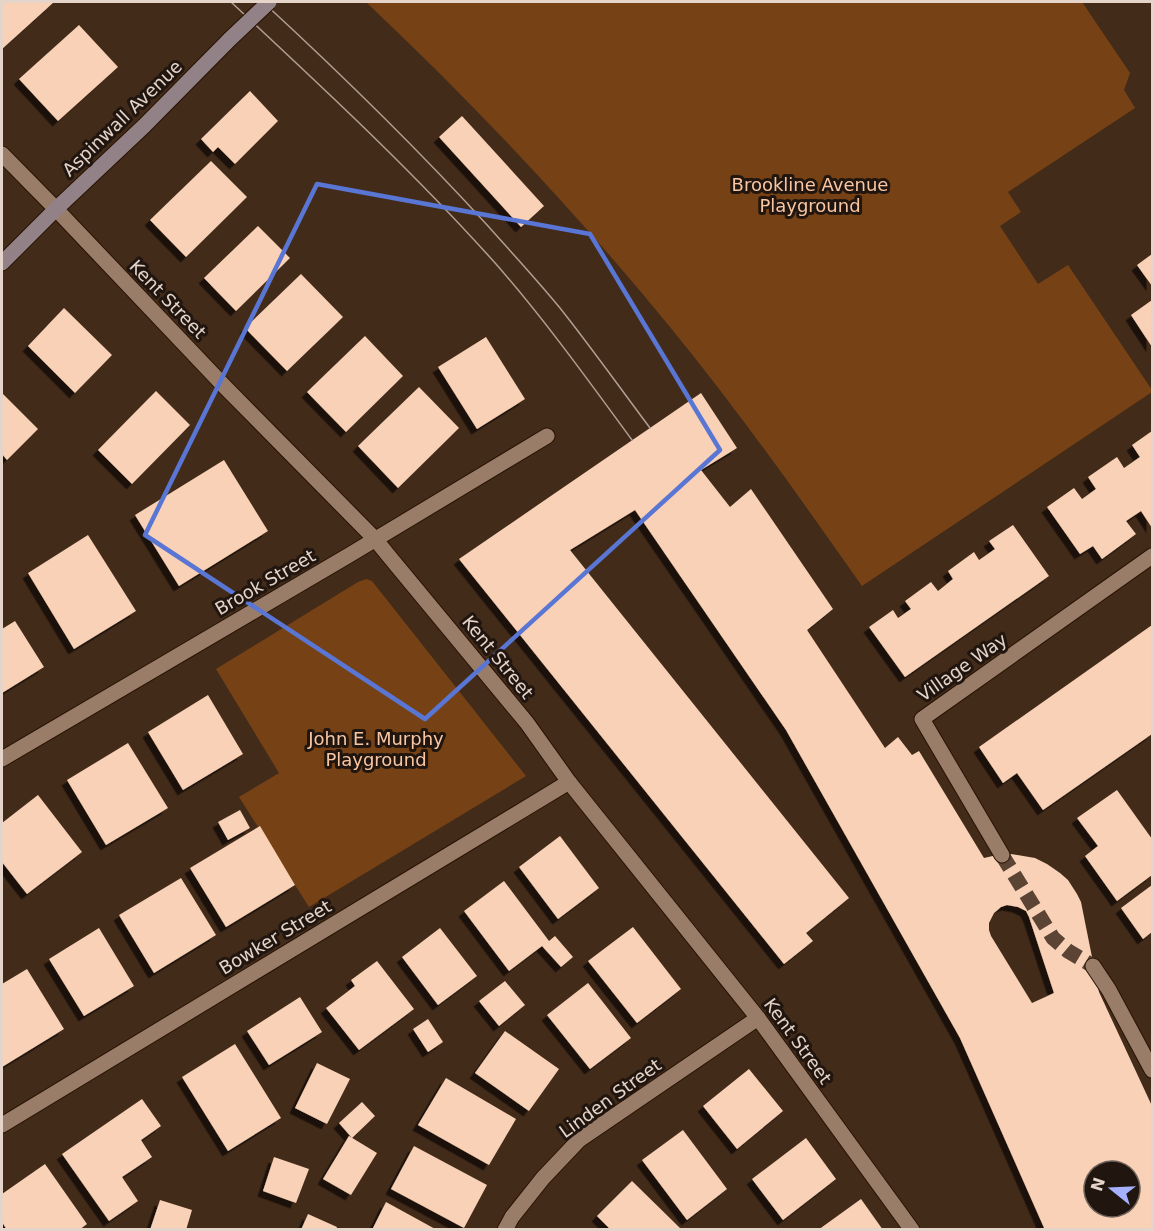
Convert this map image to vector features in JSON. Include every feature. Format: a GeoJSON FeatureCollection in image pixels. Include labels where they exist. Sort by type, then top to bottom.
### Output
{"type":"FeatureCollection","features":[{"type":"Feature","properties":{"kind":"main road","name":"Aspinwall Avenue"},"geometry":{"type":"LineString","coordinates":[[2,263],[269,2]]}},
{"type":"Feature","properties":{"kind":"street","name":"Kent Street"},"geometry":{"type":"LineString","coordinates":[[2,154],[225,387],[375,539],[527,723],[569,782],[758,1018],[912,1230]]}},
{"type":"Feature","properties":{"kind":"street","name":"Brook Street"},"geometry":{"type":"LineString","coordinates":[[2,759],[547,436]]}},
{"type":"Feature","properties":{"kind":"street","name":"Village Way"},"geometry":{"type":"LineString","coordinates":[[1002,855],[922,719],[1152,556]]}},
{"type":"Feature","properties":{"kind":"street","name":"Bowker Street"},"geometry":{"type":"LineString","coordinates":[[2,1125],[569,782]]}},
{"type":"Feature","properties":{"kind":"street"},"geometry":{"type":"LineString","coordinates":[[1093,966],[1109,990],[1152,1070]]}},
{"type":"Feature","properties":{"kind":"street","name":"Linden Street"},"geometry":{"type":"LineString","coordinates":[[505,1230],[512,1217],[543,1178],[579,1140],[758,1018]]}},
{"type":"Feature","properties":{"kind":"highlighted area"},"geometry":{"type":"Polygon","coordinates":[[[317,184],[590,234],[720,450],[425,719],[145,535],[317,184]]]}},
{"type":"Feature","properties":{"kind":"green space","name":"Brookline Avenue Playground"},"geometry":{"type":"Polygon","coordinates":[[[366,2],[1082,2],[1130,73],[1124,90],[1135,108],[1008,192],[1021,212],[1000,226],[1038,284],[1068,265],[1152,392],[862,586],[744,422],[634,284],[523,160],[366,2]]]}},
{"type":"Feature","properties":{"kind":"green space","name":"John E. Murphy Playground"},"geometry":{"type":"Polygon","coordinates":[[[366,579],[372,581],[526,776],[309,907],[239,797],[279,773],[216,669],[366,579]]]}},
{"type":"Feature","properties":{"kind":"building"},"geometry":{"type":"Polygon","coordinates":[[[2,2],[54,2],[2,49],[2,2]]]}},
{"type":"Feature","properties":{"kind":"building"},"geometry":{"type":"Polygon","coordinates":[[[79,25],[118,67],[58,121],[19,79],[79,25]]]}},
{"type":"Feature","properties":{"kind":"building"},"geometry":{"type":"Polygon","coordinates":[[[250,91],[278,121],[235,164],[218,147],[213,152],[201,139],[250,91]]]}},
{"type":"Feature","properties":{"kind":"building"},"geometry":{"type":"Polygon","coordinates":[[[462,116],[544,206],[521,227],[439,137],[462,116]]]}},
{"type":"Feature","properties":{"kind":"building"},"geometry":{"type":"Polygon","coordinates":[[[211,161],[247,197],[186,257],[150,220],[211,161]]]}},
{"type":"Feature","properties":{"kind":"building"},"geometry":{"type":"Polygon","coordinates":[[[258,226],[290,258],[236,311],[204,278],[258,226]]]}},
{"type":"Feature","properties":{"kind":"building"},"geometry":{"type":"Polygon","coordinates":[[[1152,254],[1152,286],[1137,265],[1152,254]]]}},
{"type":"Feature","properties":{"kind":"building"},"geometry":{"type":"Polygon","coordinates":[[[301,274],[343,317],[287,371],[245,328],[301,274]]]}},
{"type":"Feature","properties":{"kind":"building"},"geometry":{"type":"Polygon","coordinates":[[[1152,300],[1152,347],[1131,315],[1152,300]]]}},
{"type":"Feature","properties":{"kind":"building"},"geometry":{"type":"Polygon","coordinates":[[[64,308],[112,355],[75,393],[28,346],[64,308]]]}},
{"type":"Feature","properties":{"kind":"building"},"geometry":{"type":"Polygon","coordinates":[[[365,336],[403,376],[346,432],[307,392],[365,336]]]}},
{"type":"Feature","properties":{"kind":"building"},"geometry":{"type":"Polygon","coordinates":[[[486,337],[525,399],[477,429],[438,367],[486,337]]]}},
{"type":"Feature","properties":{"kind":"building"},"geometry":{"type":"Polygon","coordinates":[[[419,387],[459,428],[398,488],[358,446],[419,387]]]}},
{"type":"Feature","properties":{"kind":"building"},"geometry":{"type":"Polygon","coordinates":[[[156,391],[190,425],[132,484],[98,450],[156,391]]]}},
{"type":"Feature","properties":{"kind":"building"},"geometry":{"type":"Polygon","coordinates":[[[2,393],[38,429],[7,460],[2,454],[2,393]]]}},
{"type":"Feature","properties":{"kind":"building"},"geometry":{"type":"Polygon","coordinates":[[[701,393],[737,448],[701,470],[730,507],[751,489],[833,609],[807,630],[885,748],[898,737],[912,755],[919,751],[984,858],[1011,854],[1035,858],[1060,873],[1068,880],[1077,894],[1081,902],[1099,992],[1152,1106],[1152,1230],[1045,1230],[960,1038],[786,730],[635,510],[570,550],[849,898],[806,933],[813,941],[784,964],[459,559],[701,393]],[[1007,905],[1001,907],[994,913],[989,923],[989,930],[1032,1003],[1054,993],[1029,917],[1026,911],[1007,905]]]}},
{"type":"Feature","properties":{"kind":"building"},"geometry":{"type":"Polygon","coordinates":[[[1152,431],[1152,528],[1141,511],[1126,521],[1136,534],[1102,559],[1093,546],[1080,554],[1047,507],[1074,488],[1082,499],[1096,489],[1088,477],[1117,457],[1124,468],[1140,457],[1132,445],[1152,431]]]}},
{"type":"Feature","properties":{"kind":"building"},"geometry":{"type":"Polygon","coordinates":[[[224,460],[268,531],[179,586],[135,515],[224,460]]]}},
{"type":"Feature","properties":{"kind":"building"},"geometry":{"type":"Polygon","coordinates":[[[1013,525],[1049,576],[905,677],[869,627],[893,610],[898,618],[911,609],[905,601],[931,582],[938,591],[953,579],[948,571],[974,552],[979,560],[995,549],[989,541],[1013,525]]]}},
{"type":"Feature","properties":{"kind":"building"},"geometry":{"type":"Polygon","coordinates":[[[88,535],[136,611],[74,649],[28,573],[88,535]]]}},
{"type":"Feature","properties":{"kind":"building"},"geometry":{"type":"Polygon","coordinates":[[[15,621],[44,667],[2,693],[2,629],[15,621]]]}},
{"type":"Feature","properties":{"kind":"building"},"geometry":{"type":"Polygon","coordinates":[[[1152,625],[1152,734],[1043,810],[1017,773],[1003,783],[979,747],[1152,625]]]}},
{"type":"Feature","properties":{"kind":"building"},"geometry":{"type":"Polygon","coordinates":[[[208,695],[243,754],[183,790],[148,732],[208,695]]]}},
{"type":"Feature","properties":{"kind":"building"},"geometry":{"type":"Polygon","coordinates":[[[128,743],[168,808],[106,845],[67,780],[128,743]]]}},
{"type":"Feature","properties":{"kind":"building"},"geometry":{"type":"Polygon","coordinates":[[[1117,790],[1152,839],[1152,875],[1117,901],[1085,856],[1098,846],[1077,818],[1117,790]]]}},
{"type":"Feature","properties":{"kind":"building"},"geometry":{"type":"Polygon","coordinates":[[[38,795],[82,852],[27,894],[2,862],[2,823],[38,795]]]}},
{"type":"Feature","properties":{"kind":"building"},"geometry":{"type":"Polygon","coordinates":[[[240,810],[250,828],[228,840],[218,822],[240,810]]]}},
{"type":"Feature","properties":{"kind":"building"},"geometry":{"type":"Polygon","coordinates":[[[260,826],[295,885],[226,927],[190,868],[260,826]]]}},
{"type":"Feature","properties":{"kind":"building"},"geometry":{"type":"Polygon","coordinates":[[[560,836],[599,888],[558,919],[519,867],[560,836]]]}},
{"type":"Feature","properties":{"kind":"building"},"geometry":{"type":"Polygon","coordinates":[[[181,878],[216,935],[154,973],[119,915],[181,878]]]}},
{"type":"Feature","properties":{"kind":"building"},"geometry":{"type":"Polygon","coordinates":[[[504,881],[549,941],[555,936],[573,957],[561,967],[542,946],[509,971],[464,911],[504,881]]]}},
{"type":"Feature","properties":{"kind":"building"},"geometry":{"type":"Polygon","coordinates":[[[1152,885],[1152,932],[1143,939],[1121,908],[1152,885]]]}},
{"type":"Feature","properties":{"kind":"building"},"geometry":{"type":"Polygon","coordinates":[[[633,927],[681,989],[637,1023],[588,961],[633,927]]]}},
{"type":"Feature","properties":{"kind":"building"},"geometry":{"type":"Polygon","coordinates":[[[99,928],[134,986],[84,1016],[49,959],[99,928]]]}},
{"type":"Feature","properties":{"kind":"building"},"geometry":{"type":"Polygon","coordinates":[[[440,928],[477,976],[438,1005],[402,957],[440,928]]]}},
{"type":"Feature","properties":{"kind":"building"},"geometry":{"type":"Polygon","coordinates":[[[377,961],[414,1009],[359,1050],[326,1008],[355,986],[351,980],[377,961]]]}},
{"type":"Feature","properties":{"kind":"building"},"geometry":{"type":"Polygon","coordinates":[[[27,969],[64,1029],[2,1067],[2,984],[27,969]]]}},
{"type":"Feature","properties":{"kind":"building"},"geometry":{"type":"Polygon","coordinates":[[[505,981],[525,1005],[499,1026],[479,1001],[505,981]]]}},
{"type":"Feature","properties":{"kind":"building"},"geometry":{"type":"Polygon","coordinates":[[[588,983],[631,1038],[590,1069],[547,1015],[588,983]]]}},
{"type":"Feature","properties":{"kind":"building"},"geometry":{"type":"Polygon","coordinates":[[[300,997],[322,1032],[269,1065],[247,1031],[300,997]]]}},
{"type":"Feature","properties":{"kind":"building"},"geometry":{"type":"Polygon","coordinates":[[[428,1019],[443,1042],[428,1052],[413,1029],[428,1019]]]}},
{"type":"Feature","properties":{"kind":"building"},"geometry":{"type":"Polygon","coordinates":[[[505,1031],[559,1069],[529,1111],[475,1073],[505,1031]]]}},
{"type":"Feature","properties":{"kind":"building"},"geometry":{"type":"Polygon","coordinates":[[[235,1044],[281,1118],[228,1151],[182,1077],[235,1044]]]}},
{"type":"Feature","properties":{"kind":"building"},"geometry":{"type":"Polygon","coordinates":[[[317,1063],[350,1079],[327,1124],[295,1108],[317,1063]]]}},
{"type":"Feature","properties":{"kind":"building"},"geometry":{"type":"Polygon","coordinates":[[[749,1069],[783,1111],[737,1149],[703,1106],[749,1069]]]}},
{"type":"Feature","properties":{"kind":"building"},"geometry":{"type":"Polygon","coordinates":[[[446,1078],[516,1119],[489,1165],[418,1125],[446,1078]]]}},
{"type":"Feature","properties":{"kind":"building"},"geometry":{"type":"Polygon","coordinates":[[[142,1099],[161,1126],[141,1140],[152,1157],[122,1177],[138,1201],[109,1221],[62,1154],[142,1099]]]}},
{"type":"Feature","properties":{"kind":"building"},"geometry":{"type":"Polygon","coordinates":[[[362,1102],[375,1116],[352,1138],[339,1123],[362,1102]]]}},
{"type":"Feature","properties":{"kind":"building"},"geometry":{"type":"Polygon","coordinates":[[[683,1130],[727,1189],[687,1220],[642,1160],[683,1130]]]}},
{"type":"Feature","properties":{"kind":"building"},"geometry":{"type":"Polygon","coordinates":[[[349,1136],[377,1153],[351,1195],[323,1179],[349,1136]]]}},
{"type":"Feature","properties":{"kind":"building"},"geometry":{"type":"Polygon","coordinates":[[[806,1138],[836,1179],[783,1220],[752,1179],[806,1138]]]}},
{"type":"Feature","properties":{"kind":"building"},"geometry":{"type":"Polygon","coordinates":[[[414,1146],[487,1185],[464,1228],[391,1189],[414,1146]]]}},
{"type":"Feature","properties":{"kind":"building"},"geometry":{"type":"Polygon","coordinates":[[[274,1157],[309,1169],[296,1203],[263,1191],[274,1157]]]}},
{"type":"Feature","properties":{"kind":"building"},"geometry":{"type":"Polygon","coordinates":[[[45,1164],[87,1224],[79,1230],[7,1230],[2,1222],[2,1194],[45,1164]]]}},
{"type":"Feature","properties":{"kind":"building"},"geometry":{"type":"Polygon","coordinates":[[[632,1181],[680,1228],[679,1230],[611,1230],[597,1216],[632,1181]]]}},
{"type":"Feature","properties":{"kind":"building"},"geometry":{"type":"Polygon","coordinates":[[[861,1199],[883,1230],[818,1230],[861,1199]]]}},
{"type":"Feature","properties":{"kind":"building"},"geometry":{"type":"Polygon","coordinates":[[[160,1200],[192,1210],[186,1230],[150,1230],[160,1200]]]}},
{"type":"Feature","properties":{"kind":"building"},"geometry":{"type":"Polygon","coordinates":[[[386,1202],[437,1230],[372,1230],[386,1202]]]}},
{"type":"Feature","properties":{"kind":"building"},"geometry":{"type":"Polygon","coordinates":[[[308,1214],[337,1227],[336,1230],[301,1230],[308,1214]]]}},
{"type":"Feature","properties":{"kind":"tunnel"},"geometry":{"type":"LineString","coordinates":[[1002,855],[1053,938],[1068,951],[1093,966]]}},
{"type":"Feature","properties":{"kind":"tram line"},"geometry":{"type":"LineString","coordinates":[[231,2],[366,130],[465,230],[532,307],[632,440]]}},
{"type":"Feature","properties":{"kind":"tram line"},"geometry":{"type":"LineString","coordinates":[[263,2],[378,112],[488,226],[560,308],[650,428]]}}]}
